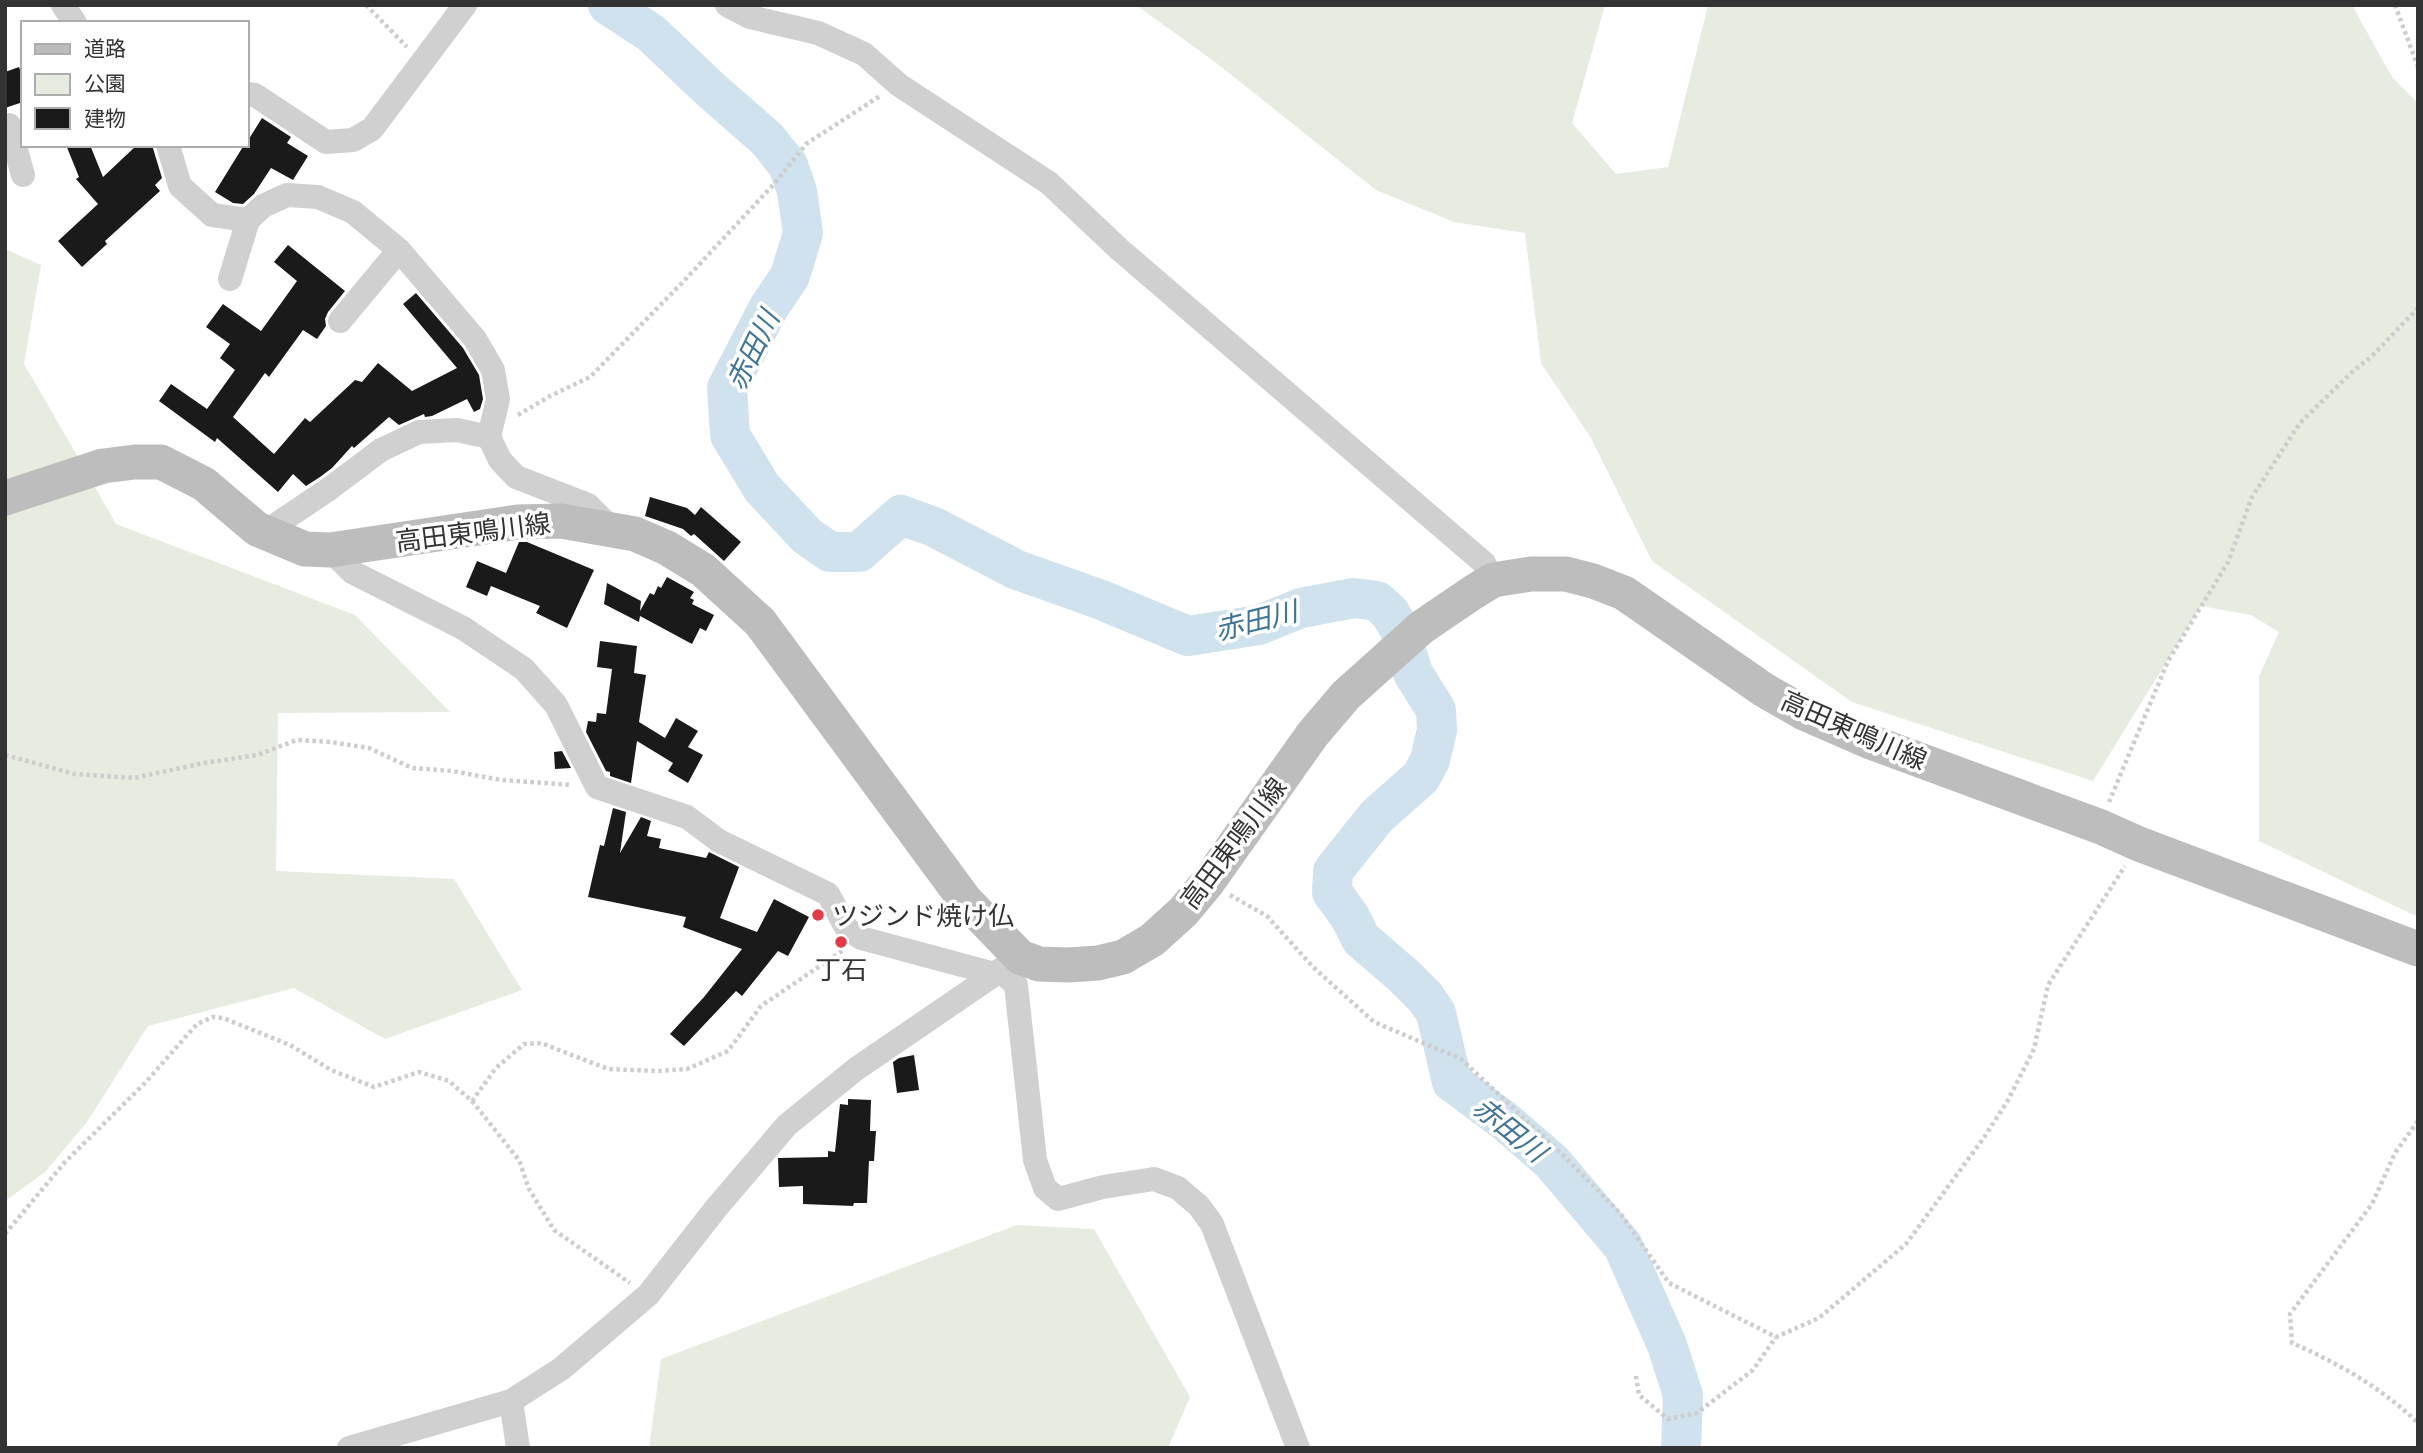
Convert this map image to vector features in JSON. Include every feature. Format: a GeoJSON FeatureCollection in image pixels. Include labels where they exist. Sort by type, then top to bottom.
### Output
{"type":"FeatureCollection","features":[{"type":"Feature","properties":{"kind":"main road","name":"高田東鳴川線"},"geometry":{"type":"LineString","coordinates":[[5,498],[103,466],[135,462],[161,463],[204,484],[257,529],[305,549],[330,550],[518,522],[561,521],[611,528],[656,543],[712,578],[760,622],[965,901],[1005,967],[1098,963],[1123,957],[1152,940],[1183,912],[1208,882],[1312,735],[1346,695],[1422,627],[1493,580],[1531,574],[1566,574],[1593,580],[1624,593],[1764,690],[1804,713],[1868,741],[2418,948]]}},
{"type":"Feature","properties":{"kind":"street"},"geometry":{"type":"LineString","coordinates":[[63,5],[74,21]]}},
{"type":"Feature","properties":{"kind":"street"},"geometry":{"type":"LineString","coordinates":[[248,94],[255,95],[327,142],[353,139],[372,130],[465,5]]}},
{"type":"Feature","properties":{"kind":"street"},"geometry":{"type":"LineString","coordinates":[[727,5],[750,17],[818,33],[864,54],[899,85],[1049,183],[1119,249],[1484,563],[1493,580]]}},
{"type":"Feature","properties":{"kind":"street"},"geometry":{"type":"LineString","coordinates":[[12,124],[23,175]]}},
{"type":"Feature","properties":{"kind":"street"},"geometry":{"type":"LineString","coordinates":[[168,147],[180,186],[212,215],[248,220]]}},
{"type":"Feature","properties":{"kind":"street"},"geometry":{"type":"LineString","coordinates":[[230,279],[248,220],[263,206],[287,195],[318,197],[353,212],[399,250],[474,339],[493,370],[498,399],[489,437],[500,460],[516,477],[588,505],[611,528]]}},
{"type":"Feature","properties":{"kind":"street"},"geometry":{"type":"LineString","coordinates":[[340,321],[399,250]]}},
{"type":"Feature","properties":{"kind":"street"},"geometry":{"type":"LineString","coordinates":[[265,532],[381,450],[419,432],[457,430],[489,437]]}},
{"type":"Feature","properties":{"kind":"street"},"geometry":{"type":"LineString","coordinates":[[330,550],[352,572],[463,628],[524,669],[556,705],[597,787],[687,817],[719,841],[828,894],[847,929],[861,938],[1005,967],[1016,985],[1035,1160],[1045,1188],[1058,1199],[1102,1187],[1154,1179],[1178,1188],[1199,1206],[1212,1224],[1298,1448]]}},
{"type":"Feature","properties":{"kind":"street"},"geometry":{"type":"LineString","coordinates":[[349,1448],[511,1401],[561,1369],[648,1295],[716,1207],[787,1125],[856,1069],[1005,967]]}},
{"type":"Feature","properties":{"kind":"street"},"geometry":{"type":"LineString","coordinates":[[511,1401],[518,1448]]}},
{"type":"Feature","properties":{"kind":"path"},"geometry":{"type":"LineString","coordinates":[[366,5],[422,62]]}},
{"type":"Feature","properties":{"kind":"path"},"geometry":{"type":"LineString","coordinates":[[2395,5],[2418,66]]}},
{"type":"Feature","properties":{"kind":"path"},"geometry":{"type":"LineString","coordinates":[[489,437],[513,418],[550,396],[590,377],[775,183],[806,144],[899,85]]}},
{"type":"Feature","properties":{"kind":"path"},"geometry":{"type":"LineString","coordinates":[[2101,827],[2117,780],[2168,661],[2228,562],[2252,497],[2300,423],[2372,356],[2418,308]]}},
{"type":"Feature","properties":{"kind":"path"},"geometry":{"type":"LineString","coordinates":[[5,755],[75,774],[134,778],[257,755],[297,740],[309,740],[369,748],[412,768],[452,771],[501,780],[597,787]]}},
{"type":"Feature","properties":{"kind":"path"},"geometry":{"type":"LineString","coordinates":[[1636,1376],[1639,1395],[1668,1419],[1698,1413],[1753,1370],[1776,1337],[1819,1318],[1906,1244],[1976,1150],[2007,1102],[2034,1049],[2048,985],[2139,844]]}},
{"type":"Feature","properties":{"kind":"path"},"geometry":{"type":"LineString","coordinates":[[1208,882],[1266,916],[1313,967],[1374,1022],[1461,1059],[1557,1149],[1620,1213],[1669,1283],[1776,1337]]}},
{"type":"Feature","properties":{"kind":"path"},"geometry":{"type":"LineString","coordinates":[[472,1101],[496,1068],[524,1044],[541,1043],[573,1053],[608,1069],[687,1069],[729,1051],[761,1006],[861,938]]}},
{"type":"Feature","properties":{"kind":"path"},"geometry":{"type":"LineString","coordinates":[[5,1234],[65,1162],[145,1083],[197,1024],[214,1017],[223,1018],[290,1045],[331,1070],[374,1087],[419,1072],[449,1081],[472,1101],[519,1160],[529,1189],[554,1230],[648,1295]]}},
{"type":"Feature","properties":{"kind":"path"},"geometry":{"type":"LineString","coordinates":[[2418,1121],[2395,1153],[2372,1203],[2290,1314],[2292,1343],[2331,1360],[2398,1403],[2418,1423]]}},
{"type":"Feature","properties":{"kind":"green space"},"geometry":{"type":"Polygon","coordinates":[[[1136,5],[1605,5],[1572,123],[1616,174],[1668,167],[1708,5],[2352,5],[2392,77],[2418,103],[2418,917],[2259,841],[2259,676],[2279,632],[2251,615],[2201,606],[2093,781],[1852,702],[1652,561],[1591,438],[1541,363],[1525,233],[1454,222],[1376,190],[1215,62],[1136,5]]]}},
{"type":"Feature","properties":{"kind":"green space"},"geometry":{"type":"Polygon","coordinates":[[[5,249],[41,265],[24,364],[78,457],[5,480],[5,249]]]}},
{"type":"Feature","properties":{"kind":"green space"},"geometry":{"type":"Polygon","coordinates":[[[92,482],[116,524],[355,615],[450,712],[278,713],[276,871],[454,879],[522,990],[385,1039],[294,988],[148,1026],[87,1122],[45,1172],[5,1201],[5,510],[92,482]]]}},
{"type":"Feature","properties":{"kind":"green space"},"geometry":{"type":"Polygon","coordinates":[[[1017,1225],[1094,1229],[1190,1397],[1168,1448],[649,1448],[661,1359],[1017,1225]]]}},
{"type":"Feature","properties":{"kind":"building"},"geometry":{"type":"Polygon","coordinates":[[[19,67],[21,103],[5,108],[5,72],[19,67]]]}},
{"type":"Feature","properties":{"kind":"building"},"geometry":{"type":"Polygon","coordinates":[[[262,118],[291,137],[287,143],[308,156],[293,180],[271,168],[254,194],[243,204],[233,203],[215,192],[243,147],[248,147],[248,140],[262,118]]]}},
{"type":"Feature","properties":{"kind":"building"},"geometry":{"type":"Polygon","coordinates":[[[67,147],[91,147],[103,177],[135,147],[153,147],[162,178],[155,185],[160,191],[105,241],[107,244],[82,267],[58,241],[98,204],[76,179],[79,177],[67,147]]]}},
{"type":"Feature","properties":{"kind":"building"},"geometry":{"type":"Polygon","coordinates":[[[288,245],[345,291],[328,312],[326,326],[317,339],[303,330],[269,377],[265,373],[233,417],[274,454],[305,418],[310,422],[355,380],[362,382],[378,363],[412,391],[457,368],[403,304],[416,293],[463,348],[479,375],[483,399],[480,409],[474,412],[467,399],[432,416],[425,417],[424,414],[399,425],[389,417],[354,448],[352,446],[320,477],[306,486],[293,474],[278,492],[217,438],[215,442],[159,401],[171,384],[207,409],[235,370],[220,358],[230,344],[206,327],[223,304],[261,331],[297,281],[274,262],[288,245]]]}},
{"type":"Feature","properties":{"kind":"building"},"geometry":{"type":"Polygon","coordinates":[[[650,497],[687,508],[695,515],[701,507],[741,542],[724,561],[694,534],[691,536],[683,529],[645,516],[650,497]]]}},
{"type":"Feature","properties":{"kind":"building"},"geometry":{"type":"Polygon","coordinates":[[[519,542],[527,542],[594,570],[567,628],[536,613],[540,606],[491,586],[487,596],[466,587],[477,561],[506,573],[519,542]]]}},
{"type":"Feature","properties":{"kind":"building"},"geometry":{"type":"Polygon","coordinates":[[[667,577],[694,592],[690,598],[694,600],[692,604],[714,615],[706,631],[700,628],[692,644],[640,616],[639,622],[604,604],[607,583],[641,601],[640,611],[650,593],[654,595],[667,577]]]}},
{"type":"Feature","properties":{"kind":"building"},"geometry":{"type":"Polygon","coordinates":[[[600,641],[637,646],[634,673],[646,675],[639,722],[665,738],[676,718],[698,731],[688,747],[703,755],[688,783],[668,771],[673,763],[637,741],[631,783],[610,776],[610,772],[606,771],[586,732],[588,721],[596,722],[597,713],[606,714],[612,669],[597,667],[600,641]]]}},
{"type":"Feature","properties":{"kind":"building"},"geometry":{"type":"Polygon","coordinates":[[[562,751],[571,768],[555,769],[554,752],[562,751]]]}},
{"type":"Feature","properties":{"kind":"building"},"geometry":{"type":"Polygon","coordinates":[[[613,808],[626,812],[620,853],[641,817],[651,821],[647,836],[661,839],[659,848],[706,858],[709,852],[739,867],[720,918],[757,932],[774,899],[809,917],[788,956],[778,951],[742,996],[736,991],[684,1046],[670,1034],[742,949],[683,927],[686,917],[588,897],[600,845],[604,846],[613,808]]]}},
{"type":"Feature","properties":{"kind":"building"},"geometry":{"type":"Polygon","coordinates":[[[914,1055],[919,1090],[897,1093],[893,1062],[914,1055]]]}},
{"type":"Feature","properties":{"kind":"building"},"geometry":{"type":"Polygon","coordinates":[[[848,1099],[871,1100],[870,1131],[876,1131],[874,1161],[869,1161],[867,1203],[854,1203],[853,1206],[803,1204],[803,1186],[779,1187],[778,1158],[828,1157],[828,1151],[835,1152],[840,1104],[848,1105],[848,1099]]]}},
{"type":"Feature","properties":{"kind":"waterway","name":"赤田川"},"geometry":{"type":"LineString","coordinates":[[608,5],[651,33],[767,139],[788,165],[797,191],[803,233],[790,276],[769,307],[727,388],[730,435],[762,488],[807,536],[830,552],[859,552],[901,515],[934,527],[1017,570],[1099,599],[1188,636],[1259,625],[1301,608],[1354,598],[1377,601],[1390,613],[1399,628],[1413,673],[1436,710],[1437,730],[1430,760],[1421,777],[1377,816],[1333,871],[1332,892],[1350,917],[1361,939],[1404,976],[1425,997],[1436,1013],[1452,1082],[1506,1122],[1552,1162],[1623,1246],[1667,1345],[1683,1395],[1681,1448]]}},
{"type":"Feature","properties":{"kind":"place","name":"ツジンド焼け仏"},"geometry":{"type":"Point","coordinates":[818,915]}},
{"type":"Feature","properties":{"kind":"place","name":"丁石"},"geometry":{"type":"Point","coordinates":[841,942]}}]}
